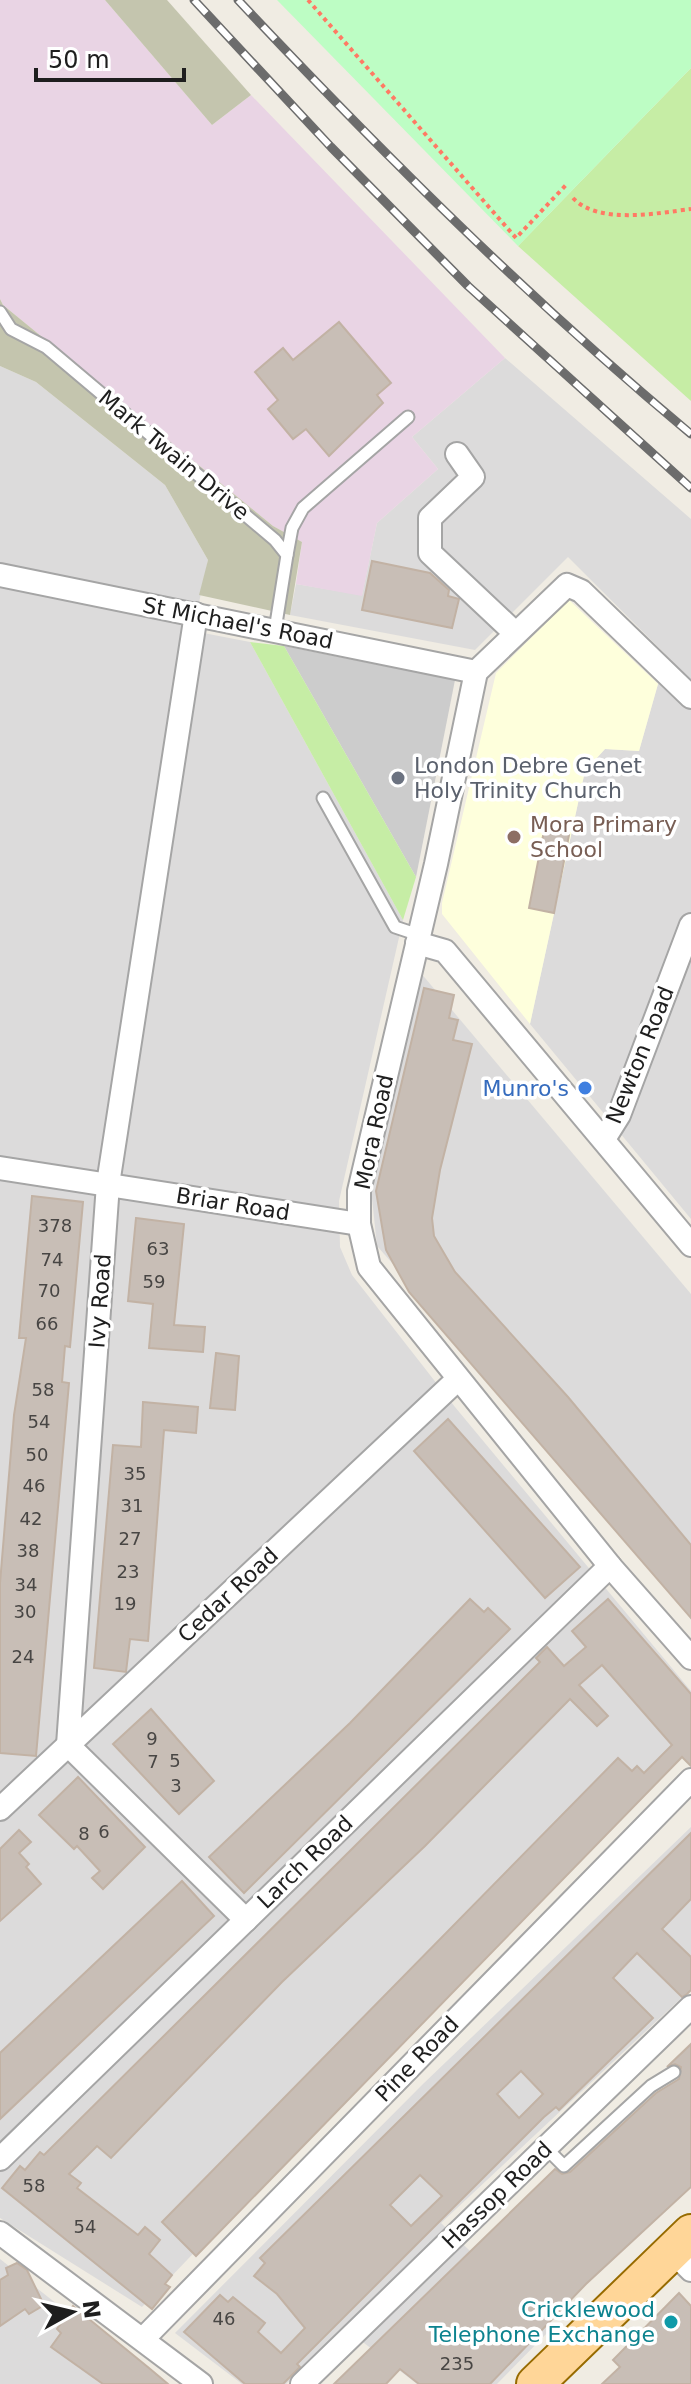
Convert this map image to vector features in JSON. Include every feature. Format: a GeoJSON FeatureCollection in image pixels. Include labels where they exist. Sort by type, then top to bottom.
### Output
{"type":"FeatureCollection","features":[{"type":"Feature","properties":{"kind":"main road"},"geometry":{"type":"LineString","coordinates":[[535,2384],[685,2251]]}},
{"type":"Feature","properties":{"kind":"street"},"geometry":{"type":"LineString","coordinates":[[457,454],[473,477],[430,518],[430,553],[515,633]]}},
{"type":"Feature","properties":{"kind":"street","name":"St Michael's Road"},"geometry":{"type":"LineString","coordinates":[[0,575],[476,672]]}},
{"type":"Feature","properties":{"kind":"street"},"geometry":{"type":"LineString","coordinates":[[476,672],[567,585],[581,591],[691,697]]}},
{"type":"Feature","properties":{"kind":"street","name":"Ivy Road"},"geometry":{"type":"LineString","coordinates":[[68,1745],[108,1184],[196,614]]}},
{"type":"Feature","properties":{"kind":"street","name":"Mora Road"},"geometry":{"type":"LineString","coordinates":[[476,672],[359,1191],[359,1224],[369,1267],[610,1566],[691,1658]]}},
{"type":"Feature","properties":{"kind":"street","name":"Newton Road"},"geometry":{"type":"LineString","coordinates":[[604,1139],[619,1115],[691,925]]}},
{"type":"Feature","properties":{"kind":"street"},"geometry":{"type":"LineString","coordinates":[[418,939],[445,951],[691,1245]]}},
{"type":"Feature","properties":{"kind":"street","name":"Briar Road"},"geometry":{"type":"LineString","coordinates":[[0,1168],[359,1224]]}},
{"type":"Feature","properties":{"kind":"street","name":"Cedar Road"},"geometry":{"type":"LineString","coordinates":[[0,1809],[457,1380]]}},
{"type":"Feature","properties":{"kind":"street","name":"Larch Road"},"geometry":{"type":"LineString","coordinates":[[0,2159],[610,1566]]}},
{"type":"Feature","properties":{"kind":"street"},"geometry":{"type":"LineString","coordinates":[[68,1745],[246,1920]]}},
{"type":"Feature","properties":{"kind":"street","name":"Pine Road"},"geometry":{"type":"LineString","coordinates":[[144,2338],[691,1780]]}},
{"type":"Feature","properties":{"kind":"street","name":"Hassop Road"},"geometry":{"type":"LineString","coordinates":[[302,2384],[691,2007]]}},
{"type":"Feature","properties":{"kind":"street"},"geometry":{"type":"LineString","coordinates":[[0,2233],[144,2338],[201,2384]]}},
{"type":"Feature","properties":{"kind":"lane","name":"Mark Twain Drive"},"geometry":{"type":"LineString","coordinates":[[0,312],[11,329],[46,347],[275,540],[287,555]]}},
{"type":"Feature","properties":{"kind":"lane"},"geometry":{"type":"LineString","coordinates":[[275,630],[292,528],[303,508],[408,417]]}},
{"type":"Feature","properties":{"kind":"lane"},"geometry":{"type":"LineString","coordinates":[[323,798],[395,927],[418,939]]}},
{"type":"Feature","properties":{"kind":"lane"},"geometry":{"type":"LineString","coordinates":[[546,2148],[564,2166],[651,2086],[674,2072]]}},
{"type":"Feature","properties":{"kind":"path"},"geometry":{"type":"LineString","coordinates":[[308,0],[516,238],[566,185]]}},
{"type":"Feature","properties":{"kind":"path"},"geometry":{"type":"LineString","coordinates":[[573,198],[591,211],[605,213],[691,209]]}},
{"type":"Feature","properties":{"kind":"shaded area"},"geometry":{"type":"Polygon","coordinates":[[[0,0],[105,0],[212,125],[251,95],[505,358],[412,437],[438,469],[377,523],[362,596],[296,584],[302,542],[273,526],[3,305],[0,299],[0,0]]]}},
{"type":"Feature","properties":{"kind":"shaded area"},"geometry":{"type":"Polygon","coordinates":[[[105,0],[167,0],[251,95],[212,125],[105,0]]]}},
{"type":"Feature","properties":{"kind":"shaded area"},"geometry":{"type":"Polygon","coordinates":[[[0,299],[3,305],[273,526],[302,542],[290,615],[199,595],[208,560],[165,485],[36,382],[0,366],[0,299]]]}},
{"type":"Feature","properties":{"kind":"shaded area"},"geometry":{"type":"Polygon","coordinates":[[[505,358],[691,519],[691,1219],[530,1024],[585,771],[605,749],[639,751],[658,684],[682,671],[568,557],[475,650],[290,615],[296,584],[362,595],[377,523],[438,469],[412,437],[505,358]]]}},
{"type":"Feature","properties":{"kind":"shaded area"},"geometry":{"type":"Polygon","coordinates":[[[0,366],[36,382],[165,485],[208,560],[193,631],[250,642],[403,920],[339,1201],[340,1247],[352,1275],[455,1407],[691,1691],[691,1734],[142,2307],[0,2218],[0,366]]]}},
{"type":"Feature","properties":{"kind":"shaded area","name":"Mora Primary School"},"geometry":{"type":"Polygon","coordinates":[[[569,600],[658,684],[639,751],[605,749],[585,771],[530,1024],[442,914],[442,903],[496,673],[569,600]]]}},
{"type":"Feature","properties":{"kind":"shaded area","name":"London Debre Genet Holy Trinity Church"},"geometry":{"type":"Polygon","coordinates":[[[284,646],[455,680],[416,877],[284,646]]]}},
{"type":"Feature","properties":{"kind":"shaded area"},"geometry":{"type":"Polygon","coordinates":[[[420,972],[691,1294],[691,1600],[377,1246],[371,1189],[381,1126],[420,972]]]}},
{"type":"Feature","properties":{"kind":"shaded area"},"geometry":{"type":"Polygon","coordinates":[[[691,1827],[691,1989],[441,2223],[551,2329],[497,2384],[417,2384],[346,2329],[286,2384],[242,2384],[175,2333],[423,2084],[691,1827]]]}},
{"type":"Feature","properties":{"kind":"shaded area"},"geometry":{"type":"Polygon","coordinates":[[[0,2259],[158,2384],[0,2384],[0,2259]]]}},
{"type":"Feature","properties":{"kind":"green space"},"geometry":{"type":"Polygon","coordinates":[[[277,0],[691,0],[691,68],[518,246],[277,0]]]}},
{"type":"Feature","properties":{"kind":"green space"},"geometry":{"type":"Polygon","coordinates":[[[691,68],[691,401],[518,246],[691,68]]]}},
{"type":"Feature","properties":{"kind":"green space"},"geometry":{"type":"Polygon","coordinates":[[[250,642],[284,646],[416,877],[403,920],[250,642]]]}},
{"type":"Feature","properties":{"kind":"building"},"geometry":{"type":"Polygon","coordinates":[[[339,322],[391,383],[377,395],[383,403],[329,456],[306,429],[293,439],[268,409],[278,400],[255,372],[283,348],[293,360],[339,322]]]}},
{"type":"Feature","properties":{"kind":"building"},"geometry":{"type":"Polygon","coordinates":[[[372,561],[430,573],[449,590],[448,596],[459,599],[452,628],[362,610],[372,561]]]}},
{"type":"Feature","properties":{"kind":"building"},"geometry":{"type":"Polygon","coordinates":[[[544,831],[569,835],[554,913],[529,908],[544,831]]]}},
{"type":"Feature","properties":{"kind":"building"},"geometry":{"type":"Polygon","coordinates":[[[424,988],[454,995],[449,1018],[458,1020],[453,1040],[472,1044],[440,1170],[432,1218],[434,1236],[455,1272],[568,1397],[691,1545],[691,1618],[409,1292],[386,1250],[376,1191],[424,988]]]}},
{"type":"Feature","properties":{"kind":"building"},"geometry":{"type":"Polygon","coordinates":[[[32,1196],[83,1202],[70,1347],[65,1346],[62,1382],[69,1383],[36,1756],[0,1753],[0,1583],[14,1415],[26,1338],[19,1338],[32,1196]]]}},
{"type":"Feature","properties":{"kind":"building"},"geometry":{"type":"Polygon","coordinates":[[[136,1218],[184,1224],[174,1325],[205,1327],[203,1352],[149,1348],[153,1304],[128,1301],[136,1218]]]}},
{"type":"Feature","properties":{"kind":"building"},"geometry":{"type":"Polygon","coordinates":[[[216,1353],[239,1356],[235,1410],[210,1408],[216,1353]]]}},
{"type":"Feature","properties":{"kind":"building"},"geometry":{"type":"Polygon","coordinates":[[[143,1402],[198,1407],[196,1433],[164,1430],[148,1641],[130,1639],[126,1672],[94,1668],[113,1445],[141,1447],[143,1402]]]}},
{"type":"Feature","properties":{"kind":"building"},"geometry":{"type":"Polygon","coordinates":[[[448,1419],[580,1567],[545,1598],[414,1451],[448,1419]]]}},
{"type":"Feature","properties":{"kind":"building"},"geometry":{"type":"Polygon","coordinates":[[[470,1599],[484,1612],[488,1608],[510,1629],[244,1893],[209,1857],[350,1723],[470,1599]]]}},
{"type":"Feature","properties":{"kind":"building"},"geometry":{"type":"Polygon","coordinates":[[[608,1599],[691,1694],[691,1766],[682,1757],[196,2256],[162,2222],[618,1758],[632,1771],[637,1766],[644,1773],[672,1745],[602,1665],[579,1685],[608,1716],[597,1726],[570,1699],[425,1846],[282,1982],[111,2158],[97,2146],[69,2174],[81,2183],[77,2188],[138,2235],[145,2227],[160,2240],[149,2254],[172,2275],[165,2284],[170,2287],[152,2309],[2,2188],[20,2166],[25,2170],[40,2152],[44,2155],[540,1662],[536,1658],[547,1647],[564,1666],[586,1647],[572,1631],[608,1599]]]}},
{"type":"Feature","properties":{"kind":"building"},"geometry":{"type":"Polygon","coordinates":[[[151,1709],[214,1781],[179,1814],[113,1744],[151,1709]]]}},
{"type":"Feature","properties":{"kind":"building"},"geometry":{"type":"Polygon","coordinates":[[[78,1777],[145,1847],[103,1889],[92,1878],[100,1871],[77,1846],[74,1849],[39,1815],[78,1777]]]}},
{"type":"Feature","properties":{"kind":"building"},"geometry":{"type":"Polygon","coordinates":[[[19,1830],[31,1842],[19,1853],[41,1884],[0,1921],[0,1849],[19,1830]]]}},
{"type":"Feature","properties":{"kind":"building"},"geometry":{"type":"Polygon","coordinates":[[[691,1833],[691,1899],[662,1929],[691,1957],[691,1990],[682,1997],[637,1953],[613,1978],[653,2018],[559,2110],[556,2107],[544,2117],[297,2364],[300,2367],[283,2384],[245,2384],[184,2332],[220,2295],[228,2302],[233,2297],[265,2323],[258,2332],[281,2353],[305,2328],[277,2294],[254,2276],[265,2263],[260,2258],[691,1833]],[[521,2071],[497,2094],[519,2118],[543,2094],[521,2071]],[[420,2175],[390,2205],[411,2226],[442,2196],[420,2175]]]}},
{"type":"Feature","properties":{"kind":"building"},"geometry":{"type":"Polygon","coordinates":[[[182,1881],[214,1916],[0,2119],[0,2053],[182,1881]]]}},
{"type":"Feature","properties":{"kind":"building"},"geometry":{"type":"Polygon","coordinates":[[[691,2044],[691,2187],[586,2284],[490,2384],[419,2384],[400,2369],[386,2384],[334,2384],[555,2169],[562,2174],[570,2172],[656,2093],[679,2079],[681,2067],[675,2064],[667,2067],[691,2044]]]}},
{"type":"Feature","properties":{"kind":"building"},"geometry":{"type":"Polygon","coordinates":[[[17,2263],[27,2270],[44,2305],[29,2314],[25,2309],[0,2326],[0,2280],[8,2275],[6,2268],[17,2263]]]}},
{"type":"Feature","properties":{"kind":"building","name":"Cricklewood Telephone Exchange"},"geometry":{"type":"Polygon","coordinates":[[[679,2293],[691,2306],[691,2384],[602,2384],[620,2367],[613,2360],[679,2293]]]}},
{"type":"Feature","properties":{"kind":"building"},"geometry":{"type":"Polygon","coordinates":[[[73,2306],[168,2384],[103,2384],[51,2347],[61,2333],[57,2329],[73,2306]]]}},
{"type":"Feature","properties":{"kind":"railway"},"geometry":{"type":"LineString","coordinates":[[194,0],[331,147],[468,286],[691,488]]}},
{"type":"Feature","properties":{"kind":"railway"},"geometry":{"type":"LineString","coordinates":[[238,0],[458,224],[573,331],[691,434]]}},
{"type":"Feature","properties":{"kind":"place","name":"London Debre Genet Holy Trinity Church"},"geometry":{"type":"Point","coordinates":[398,778]}},
{"type":"Feature","properties":{"kind":"place","name":"Mora Primary School"},"geometry":{"type":"Point","coordinates":[514,837]}},
{"type":"Feature","properties":{"kind":"place","name":"Munro's"},"geometry":{"type":"Point","coordinates":[585,1088]}},
{"type":"Feature","properties":{"kind":"place","name":"Cricklewood Telephone Exchange"},"geometry":{"type":"Point","coordinates":[671,2322]}}]}
